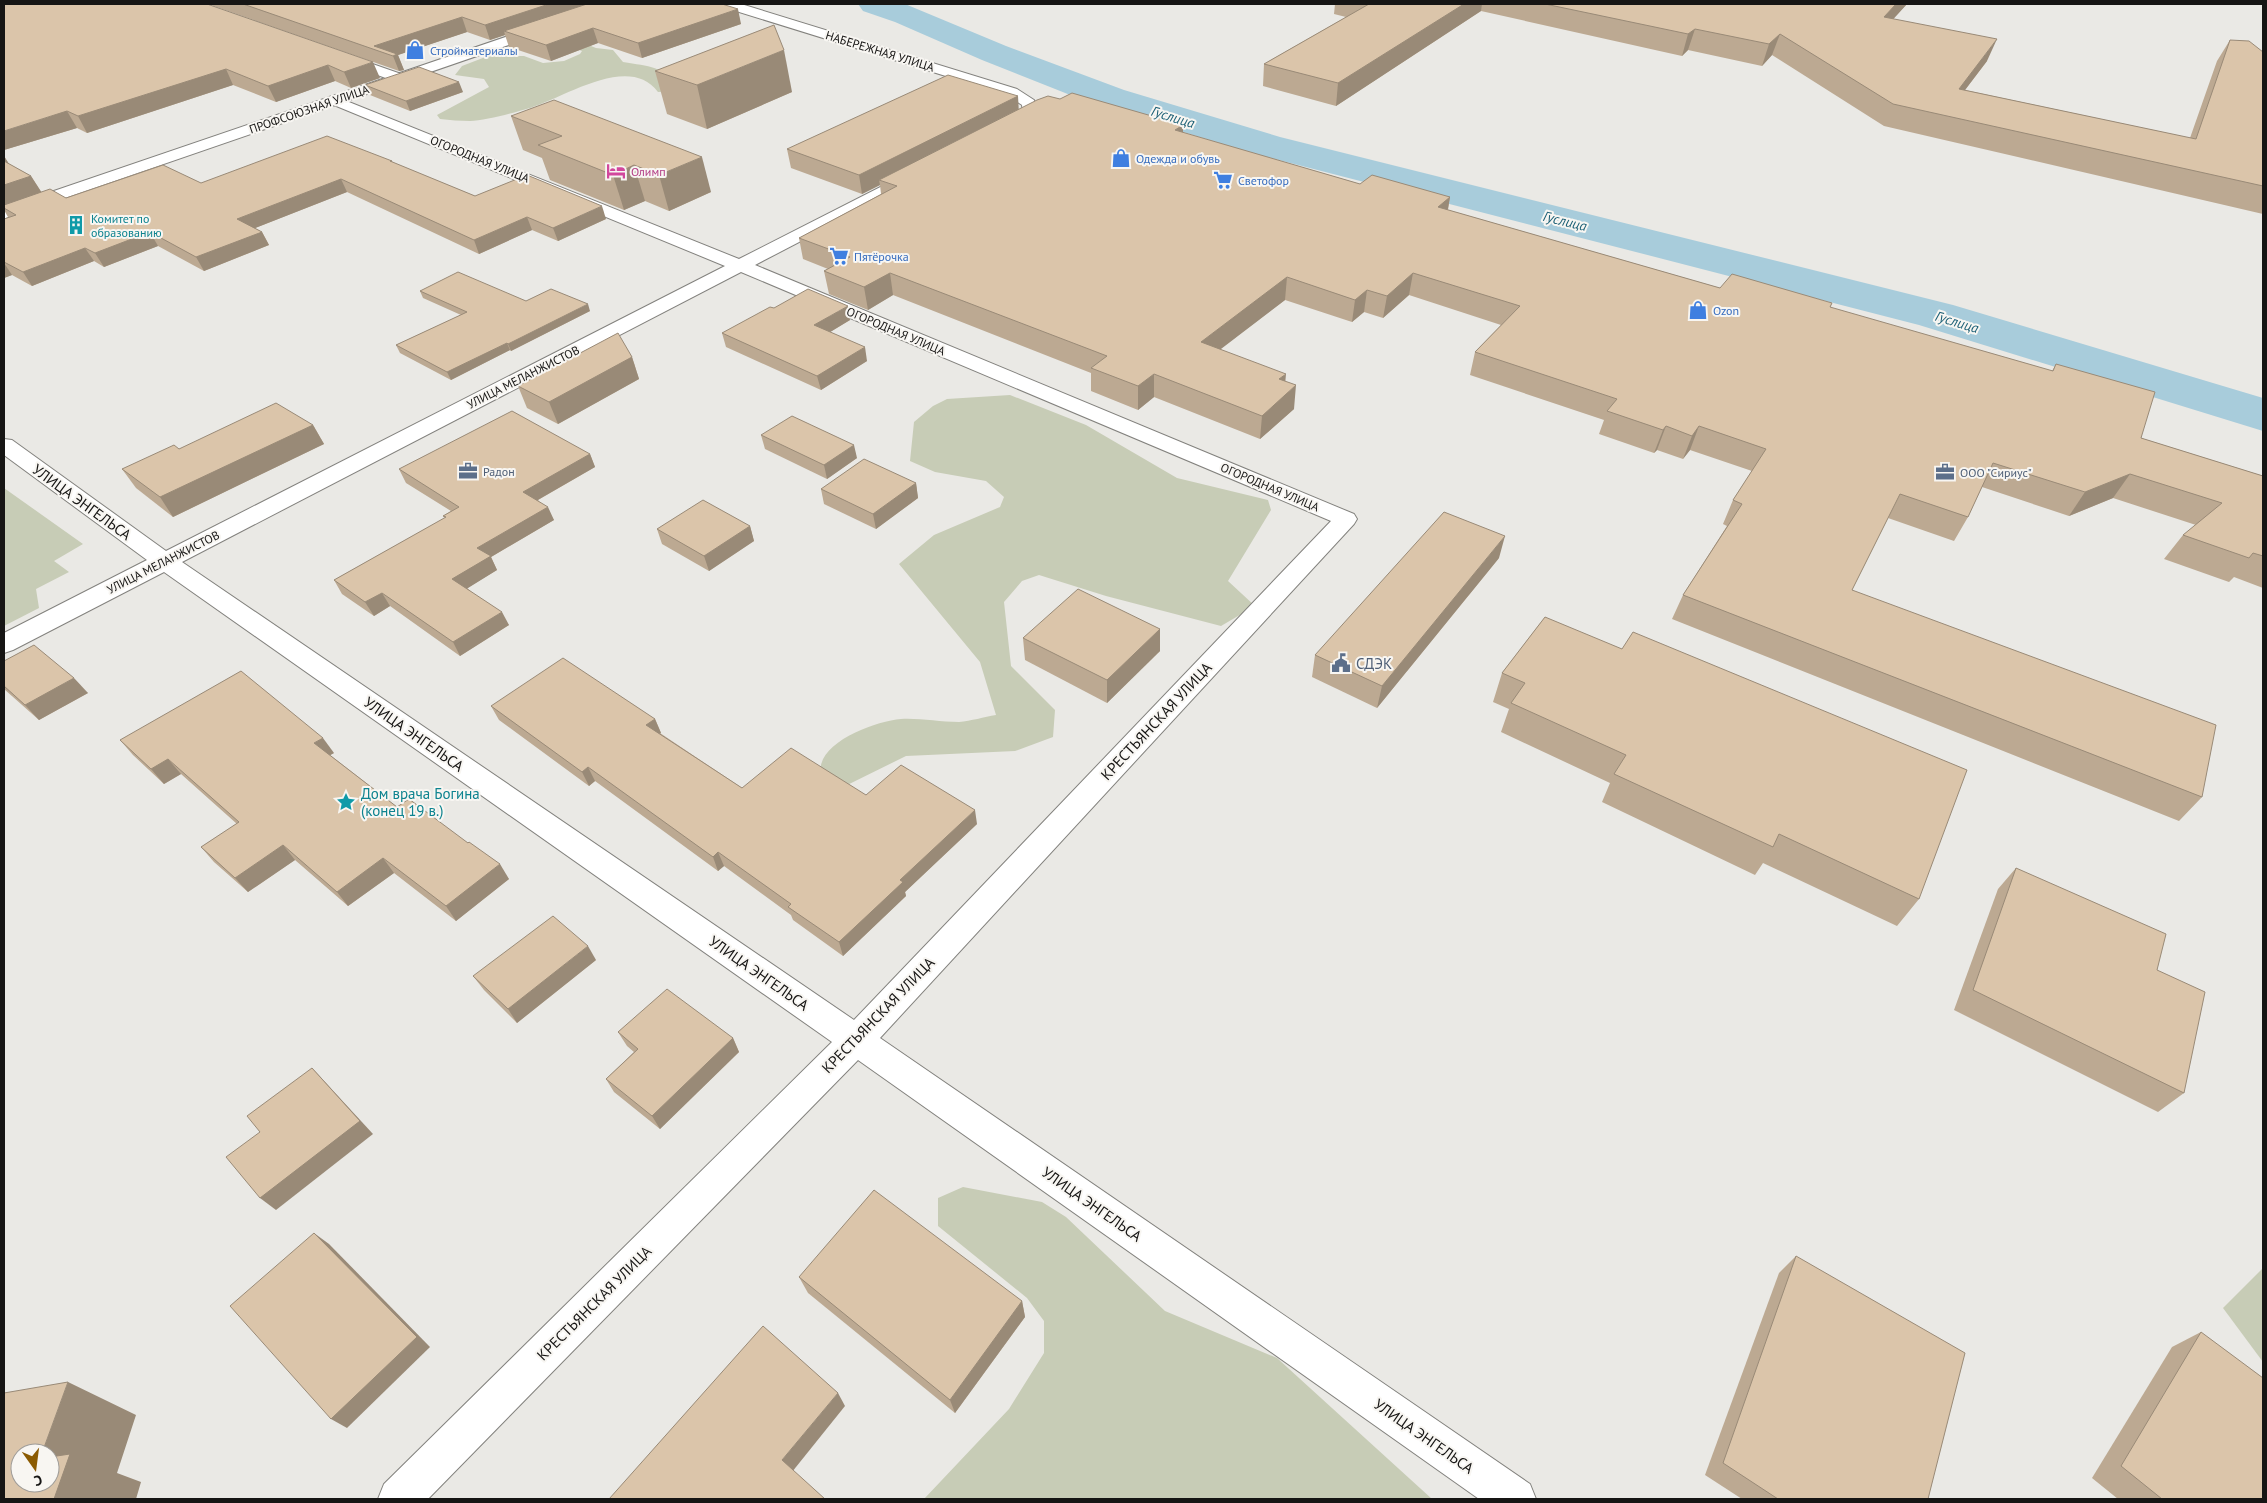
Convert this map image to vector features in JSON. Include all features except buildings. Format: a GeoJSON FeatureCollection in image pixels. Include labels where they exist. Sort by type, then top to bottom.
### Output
{"type":"FeatureCollection","features":[{"type":"Feature","properties":{"kind":"street","name":"ПРОФСОЮЗНАЯ УЛИЦА"},"geometry":{"type":"LineString","coordinates":[[4,214],[614,4]]}},
{"type":"Feature","properties":{"kind":"street","name":"НАБЕРЕЖНАЯ УЛИЦА"},"geometry":{"type":"LineString","coordinates":[[728,4],[1012,92],[1029,103],[1031,116],[986,138]]}},
{"type":"Feature","properties":{"kind":"street"},"geometry":{"type":"LineString","coordinates":[[328,53],[399,78]]}},
{"type":"Feature","properties":{"kind":"street","name":"ОГОРОДНАЯ УЛИЦА"},"geometry":{"type":"LineString","coordinates":[[334,100],[741,266],[1346,519]]}},
{"type":"Feature","properties":{"kind":"street","name":"УЛИЦА МЕЛАНЖИСТОВ"},"geometry":{"type":"LineString","coordinates":[[4,644],[934,166]]}},
{"type":"Feature","properties":{"kind":"street","name":"УЛИЦА ЭНГЕЛЬСА"},"geometry":{"type":"LineString","coordinates":[[4,445],[164,561],[1515,1499]]}},
{"type":"Feature","properties":{"kind":"street","name":"КРЕСТЬЯНСКАЯ УЛИЦА"},"geometry":{"type":"LineString","coordinates":[[399,1499],[856,1040],[1346,519]]}},
{"type":"Feature","properties":{"kind":"green space"},"geometry":{"type":"Polygon","coordinates":[[[573,39],[596,48],[613,50],[623,62],[648,66],[661,71],[671,82],[675,91],[658,92],[646,81],[631,77],[614,77],[578,88],[530,108],[492,118],[476,121],[459,121],[440,119],[437,115],[489,87],[484,79],[455,75],[462,66],[488,56],[524,56],[543,63],[564,61],[580,54],[582,51],[557,42],[573,39]]]}},
{"type":"Feature","properties":{"kind":"green space"},"geometry":{"type":"Polygon","coordinates":[[[1010,395],[1086,425],[1177,478],[1268,500],[1271,510],[1228,581],[1255,606],[1221,626],[1106,596],[1039,575],[1022,581],[1004,602],[1011,666],[1055,710],[1053,737],[1015,751],[906,756],[831,793],[822,777],[821,765],[825,756],[833,747],[854,733],[891,720],[915,719],[959,722],[996,715],[980,662],[899,564],[934,535],[1000,507],[1004,497],[986,481],[935,472],[910,461],[914,422],[933,406],[947,399],[1010,395]]]}},
{"type":"Feature","properties":{"kind":"green space"},"geometry":{"type":"Polygon","coordinates":[[[4,488],[83,544],[54,561],[69,572],[36,589],[39,608],[4,626],[4,488]]]}},
{"type":"Feature","properties":{"kind":"green space"},"geometry":{"type":"Polygon","coordinates":[[[963,1187],[1042,1202],[1066,1217],[1165,1311],[1277,1358],[1432,1499],[924,1499],[1009,1409],[1044,1353],[1044,1321],[1027,1298],[938,1226],[938,1198],[963,1187]]]}},
{"type":"Feature","properties":{"kind":"green space"},"geometry":{"type":"Polygon","coordinates":[[[2263,1268],[2263,1362],[2223,1308],[2263,1268]]]}},
{"type":"Feature","properties":{"kind":"waterway","name":"Гуслица"},"geometry":{"type":"LineString","coordinates":[[874,4],[906,15],[994,53],[1111,98],[1266,145],[1936,315],[2263,415]]}},
{"type":"Feature","properties":{"kind":"place","name":"Стройматериалы"},"geometry":{"type":"Point","coordinates":[415,50]}},
{"type":"Feature","properties":{"kind":"place","name":"Одежда и обувь"},"geometry":{"type":"Point","coordinates":[1121,158]}},
{"type":"Feature","properties":{"kind":"place","name":"Олимп"},"geometry":{"type":"Point","coordinates":[616,171]}},
{"type":"Feature","properties":{"kind":"place","name":"Светофор"},"geometry":{"type":"Point","coordinates":[1223,180]}},
{"type":"Feature","properties":{"kind":"place","name":"Комитет по образованию"},"geometry":{"type":"Point","coordinates":[76,225]}},
{"type":"Feature","properties":{"kind":"place","name":"Пятёрочка"},"geometry":{"type":"Point","coordinates":[839,256]}},
{"type":"Feature","properties":{"kind":"place","name":"Ozon"},"geometry":{"type":"Point","coordinates":[1698,310]}},
{"type":"Feature","properties":{"kind":"place","name":"Радон"},"geometry":{"type":"Point","coordinates":[468,471]}},
{"type":"Feature","properties":{"kind":"place","name":"ООО \"Сириус\""},"geometry":{"type":"Point","coordinates":[1945,472]}},
{"type":"Feature","properties":{"kind":"place","name":"СДЭК"},"geometry":{"type":"Point","coordinates":[1341,663]}},
{"type":"Feature","properties":{"kind":"place","name":"Дом врача Богина (конец 19 в.)"},"geometry":{"type":"Point","coordinates":[346,802]}}]}
